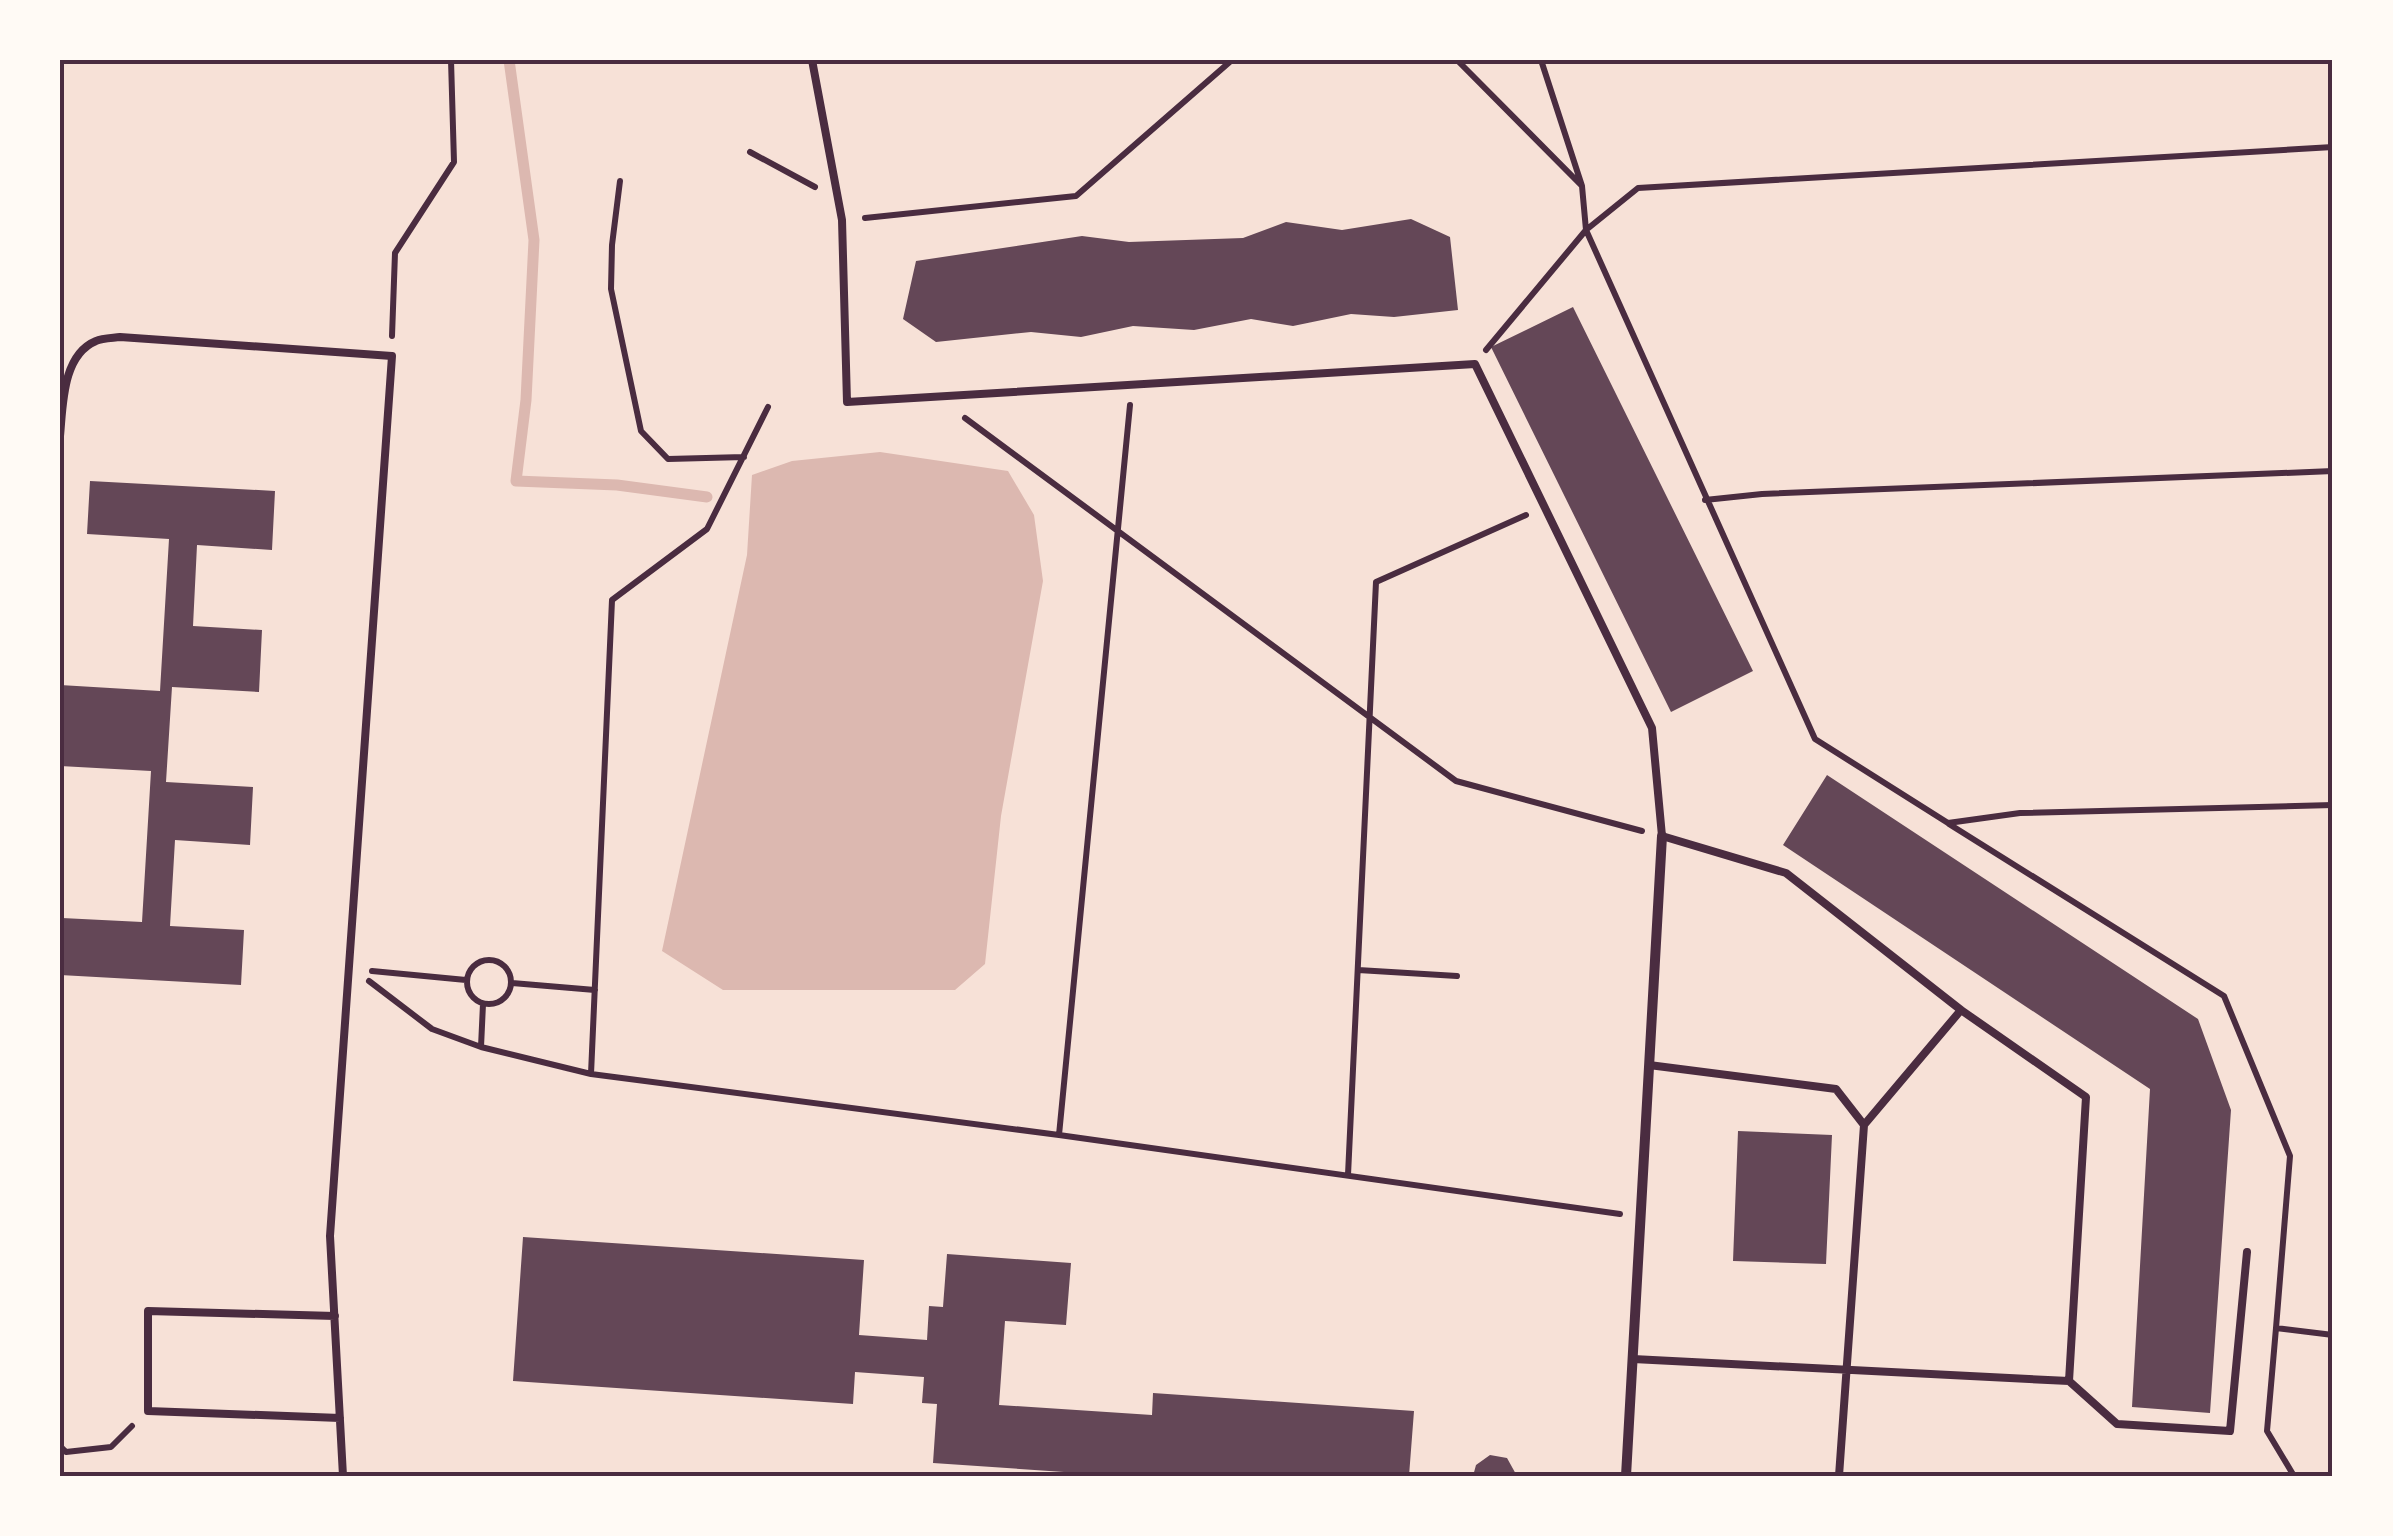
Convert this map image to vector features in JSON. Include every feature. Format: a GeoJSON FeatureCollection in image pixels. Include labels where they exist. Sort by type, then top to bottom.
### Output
{"type":"FeatureCollection","features":[{"type":"Feature","properties":{"kind":"street"},"geometry":{"type":"LineString","coordinates":[[1626,1476],[1662,836]]}},
{"type":"Feature","properties":{"kind":"lane"},"geometry":{"type":"LineString","coordinates":[[812,60],[842,220],[847,402],[1475,364],[1652,728],[1662,836],[1786,873],[1962,1010],[2086,1096],[2069,1381]]}},
{"type":"Feature","properties":{"kind":"lane"},"geometry":{"type":"LineString","coordinates":[[60,436],[64,389],[75,358],[94,341],[120,337],[392,356],[330,1236],[343,1476]]}},
{"type":"Feature","properties":{"kind":"lane"},"geometry":{"type":"LineString","coordinates":[[1839,1476],[1864,1125],[1962,1010]]}},
{"type":"Feature","properties":{"kind":"lane"},"geometry":{"type":"LineString","coordinates":[[1649,1065],[1836,1089],[1864,1125]]}},
{"type":"Feature","properties":{"kind":"lane"},"geometry":{"type":"LineString","coordinates":[[1633,1359],[2069,1381],[2117,1424],[2230,1432],[2247,1252]]}},
{"type":"Feature","properties":{"kind":"lane"},"geometry":{"type":"LineString","coordinates":[[334,1316],[148,1311],[148,1411],[340,1418]]}},
{"type":"Feature","properties":{"kind":"path"},"geometry":{"type":"LineString","coordinates":[[392,356],[394,254],[454,162],[451,60]]}},
{"type":"Feature","properties":{"kind":"path"},"geometry":{"type":"LineString","coordinates":[[842,220],[1076,196],[1232,60]]}},
{"type":"Feature","properties":{"kind":"path"},"geometry":{"type":"LineString","coordinates":[[1457,60],[1582,186]]}},
{"type":"Feature","properties":{"kind":"path"},"geometry":{"type":"LineString","coordinates":[[1541,60],[1582,186],[1586,230],[1814,739],[2224,996],[2290,1156],[2267,1431],[2294,1476]]}},
{"type":"Feature","properties":{"kind":"path"},"geometry":{"type":"LineString","coordinates":[[1475,364],[1586,230],[1638,188],[2333,147]]}},
{"type":"Feature","properties":{"kind":"path"},"geometry":{"type":"LineString","coordinates":[[750,152],[838,200]]}},
{"type":"Feature","properties":{"kind":"path"},"geometry":{"type":"LineString","coordinates":[[620,181],[612,245],[612,288],[641,430],[668,459],[744,456]]}},
{"type":"Feature","properties":{"kind":"path"},"geometry":{"type":"LineString","coordinates":[[1058,1135],[1132,385]]}},
{"type":"Feature","properties":{"kind":"path"},"geometry":{"type":"LineString","coordinates":[[937,397],[1456,781],[1662,836]]}},
{"type":"Feature","properties":{"kind":"path"},"geometry":{"type":"LineString","coordinates":[[591,1074],[612,600],[707,530],[768,407]]}},
{"type":"Feature","properties":{"kind":"path"},"geometry":{"type":"LineString","coordinates":[[1705,500],[1762,494],[2333,471]]}},
{"type":"Feature","properties":{"kind":"path"},"geometry":{"type":"LineString","coordinates":[[1348,1175],[1376,582],[1544,507]]}},
{"type":"Feature","properties":{"kind":"path"},"geometry":{"type":"LineString","coordinates":[[1948,823],[2020,813],[2333,805]]}},
{"type":"Feature","properties":{"kind":"path"},"geometry":{"type":"LineString","coordinates":[[483,960],[497,960],[508,969],[512,983],[508,996],[497,1004],[483,1004],[470,996],[466,980],[471,967],[483,960]]}},
{"type":"Feature","properties":{"kind":"path"},"geometry":{"type":"LineString","coordinates":[[351,969],[466,980]]}},
{"type":"Feature","properties":{"kind":"path"},"geometry":{"type":"LineString","coordinates":[[351,969],[432,1029],[480,1047],[591,1074],[1058,1135],[1640,1218]]}},
{"type":"Feature","properties":{"kind":"path"},"geometry":{"type":"LineString","coordinates":[[1358,970],[1456,976]]}},
{"type":"Feature","properties":{"kind":"path"},"geometry":{"type":"LineString","coordinates":[[512,983],[595,990]]}},
{"type":"Feature","properties":{"kind":"path"},"geometry":{"type":"LineString","coordinates":[[480,1047],[483,1004]]}},
{"type":"Feature","properties":{"kind":"path"},"geometry":{"type":"LineString","coordinates":[[2276,1328],[2333,1335]]}},
{"type":"Feature","properties":{"kind":"path"},"geometry":{"type":"LineString","coordinates":[[60,1446],[66,1452],[111,1447],[148,1411]]}},
{"type":"Feature","properties":{"kind":"shaded area"},"geometry":{"type":"Polygon","coordinates":[[[880,452],[1008,471],[1034,515],[1043,581],[1001,816],[985,964],[955,990],[723,990],[662,951],[747,555],[752,475],[792,461],[880,452]]]}},
{"type":"Feature","properties":{"kind":"building"},"geometry":{"type":"Polygon","coordinates":[[[1411,219],[1450,237],[1458,310],[1394,317],[1351,314],[1293,326],[1251,319],[1194,330],[1133,326],[1081,337],[1031,332],[936,342],[903,319],[916,261],[1082,236],[1129,242],[1243,238],[1286,222],[1342,230],[1411,219]]]}},
{"type":"Feature","properties":{"kind":"building"},"geometry":{"type":"Polygon","coordinates":[[[1573,307],[1753,671],[1671,712],[1491,347],[1573,307]]]}},
{"type":"Feature","properties":{"kind":"building"},"geometry":{"type":"Polygon","coordinates":[[[90,481],[275,491],[272,550],[197,545],[193,626],[262,630],[259,692],[172,687],[166,782],[253,787],[250,845],[175,840],[170,926],[244,930],[241,985],[60,975],[62,918],[142,922],[151,771],[60,766],[60,685],[160,691],[169,539],[87,534],[90,481]]]}},
{"type":"Feature","properties":{"kind":"building"},"geometry":{"type":"Polygon","coordinates":[[[1827,775],[2198,1019],[2231,1110],[2210,1413],[2132,1407],[2150,1089],[1783,845],[1827,775]]]}},
{"type":"Feature","properties":{"kind":"building"},"geometry":{"type":"Polygon","coordinates":[[[1738,1131],[1832,1135],[1826,1264],[1733,1261],[1738,1131]]]}},
{"type":"Feature","properties":{"kind":"building"},"geometry":{"type":"Polygon","coordinates":[[[523,1237],[864,1260],[859,1335],[927,1340],[929,1306],[943,1307],[947,1254],[1071,1263],[1066,1325],[1005,1321],[999,1405],[1152,1415],[1153,1393],[1414,1411],[1409,1476],[1123,1476],[933,1463],[937,1404],[922,1403],[924,1377],[855,1372],[853,1404],[513,1381],[523,1237]]]}},
{"type":"Feature","properties":{"kind":"building"},"geometry":{"type":"Polygon","coordinates":[[[1490,1455],[1507,1458],[1517,1476],[1473,1476],[1476,1465],[1490,1455]]]}},
{"type":"Feature","properties":{"kind":"waterway"},"geometry":{"type":"LineString","coordinates":[[509,60],[534,240],[526,400],[516,481],[617,485],[707,497]]}}]}
